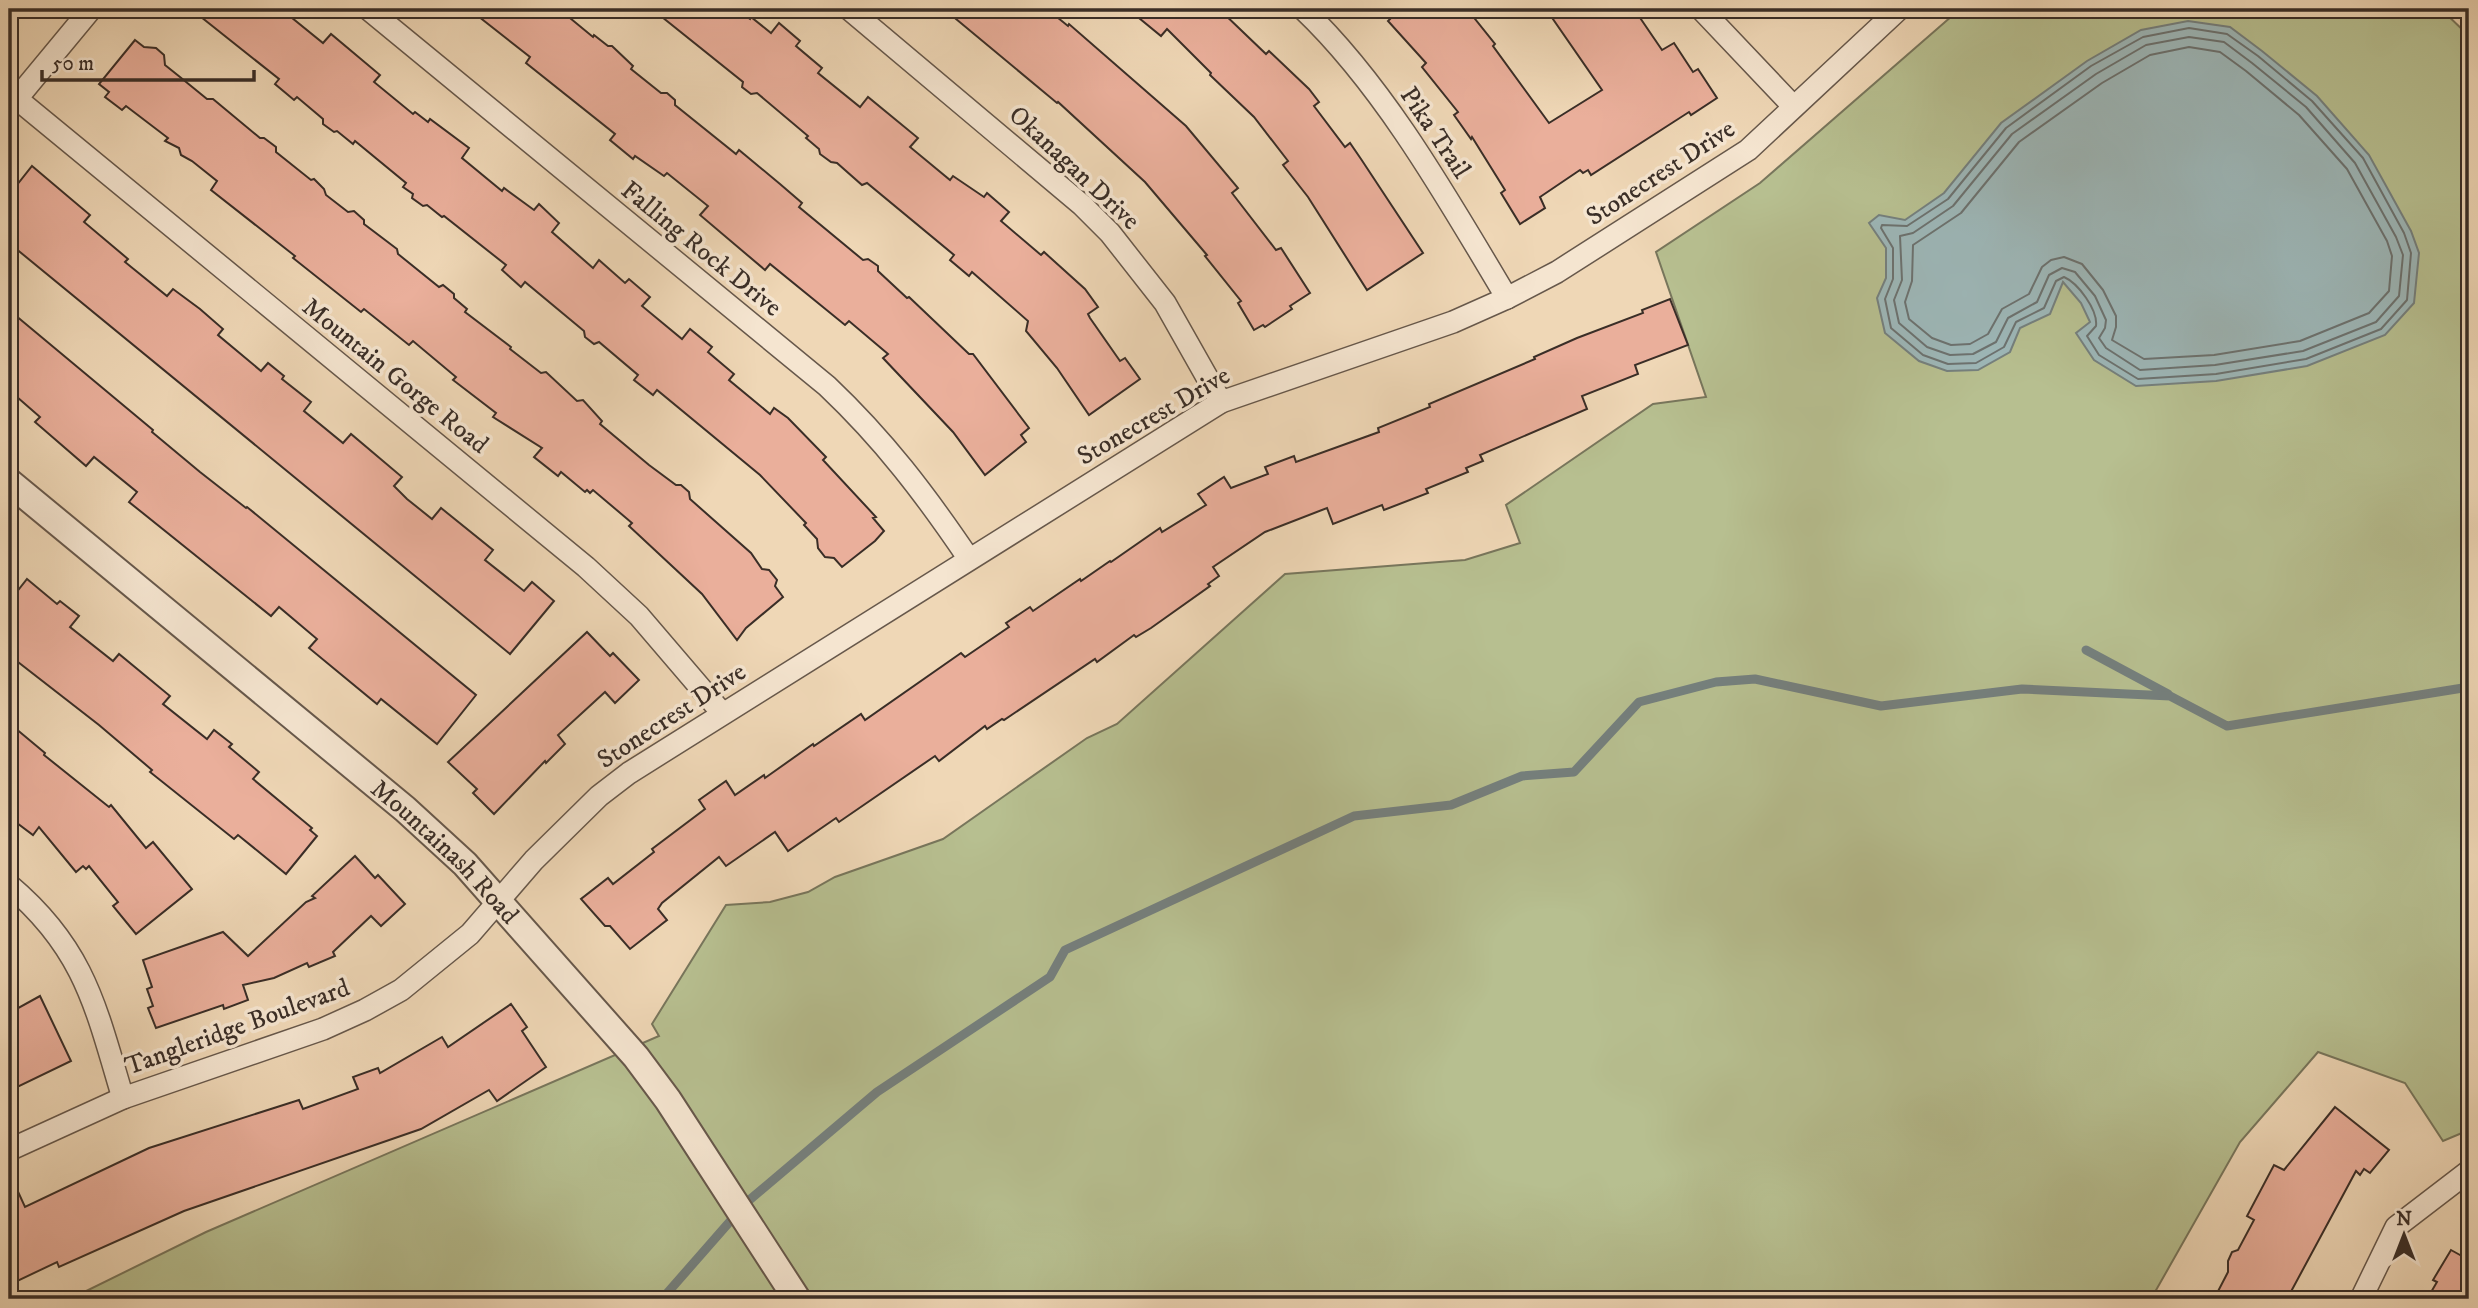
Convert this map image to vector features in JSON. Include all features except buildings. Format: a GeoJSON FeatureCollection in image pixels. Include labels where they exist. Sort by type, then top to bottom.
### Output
{"type":"FeatureCollection","features":[{"type":"Feature","properties":{"kind":"street"},"geometry":{"type":"LineString","coordinates":[[13,104],[90,9]]}},
{"type":"Feature","properties":{"kind":"street","name":"Falling Rock Drive"},"geometry":{"type":"LineString","coordinates":[[368,9],[827,386],[881,439],[969,559]]}},
{"type":"Feature","properties":{"kind":"street","name":"Okanagan Drive"},"geometry":{"type":"LineString","coordinates":[[849,9],[1072,196],[1110,233],[1165,303],[1221,402]]}},
{"type":"Feature","properties":{"kind":"street","name":"Pika Trail"},"geometry":{"type":"LineString","coordinates":[[1303,9],[1373,89],[1434,179],[1507,298]]}},
{"type":"Feature","properties":{"kind":"street"},"geometry":{"type":"LineString","coordinates":[[1701,9],[1793,106]]}},
{"type":"Feature","properties":{"kind":"street","name":"Stonecrest Drive"},"geometry":{"type":"LineString","coordinates":[[499,901],[534,860],[599,796],[629,773],[722,713],[1221,402],[1452,322],[1507,298],[1569,265],[1748,150],[1899,9]]}},
{"type":"Feature","properties":{"kind":"street","name":"Mountain Gorge Road"},"geometry":{"type":"LineString","coordinates":[[13,104],[586,567],[639,616],[722,713]]}},
{"type":"Feature","properties":{"kind":"street","name":"Mountainash Road"},"geometry":{"type":"LineString","coordinates":[[9,482],[405,809],[465,864],[636,1057],[668,1100],[797,1299]]}},
{"type":"Feature","properties":{"kind":"street"},"geometry":{"type":"LineString","coordinates":[[9,885],[39,914],[76,961],[97,1010],[123,1098]]}},
{"type":"Feature","properties":{"kind":"street","name":"Tangleridge Boulevard"},"geometry":{"type":"LineString","coordinates":[[9,1150],[123,1098],[323,1029],[365,1010],[401,990],[430,967],[470,934],[499,901]]}},
{"type":"Feature","properties":{"kind":"street"},"geometry":{"type":"LineString","coordinates":[[2361,1299],[2396,1227],[2469,1171]]}},
{"type":"Feature","properties":{"kind":"green space"},"geometry":{"type":"Polygon","coordinates":[[[1960,9],[2441,9],[2469,36],[2469,1130],[2443,1141],[2405,1083],[2318,1052],[2240,1142],[2151,1299],[70,1299],[206,1232],[659,1036],[652,1024],[726,905],[770,902],[808,892],[835,877],[943,839],[1087,738],[1117,724],[1285,574],[1465,560],[1520,543],[1506,505],[1653,404],[1706,397],[1656,252],[1760,183],[1960,9]]]}},
{"type":"Feature","properties":{"kind":"water"},"geometry":{"type":"Polygon","coordinates":[[[2188,21],[2230,27],[2317,96],[2369,155],[2411,231],[2419,253],[2414,303],[2385,335],[2307,366],[2216,381],[2136,386],[2094,360],[2076,333],[2090,322],[2081,303],[2063,282],[2050,314],[2020,328],[2010,352],[1978,370],[1947,371],[1919,361],[1885,333],[1877,298],[1886,278],[1886,248],[1869,223],[1879,215],[1905,220],[1944,193],[2001,123],[2087,61],[2141,30],[2188,21]]]}},
{"type":"Feature","properties":{"kind":"waterway"},"geometry":{"type":"LineString","coordinates":[[2086,650],[2168,694]]}},
{"type":"Feature","properties":{"kind":"waterway"},"geometry":{"type":"LineString","coordinates":[[662,1299],[747,1202],[877,1092],[1050,977],[1065,950],[1354,816],[1451,805],[1522,776],[1574,772],[1639,702],[1716,682],[1755,679],[1881,706],[2022,689],[2170,696],[2227,726],[2469,687]]}}]}
